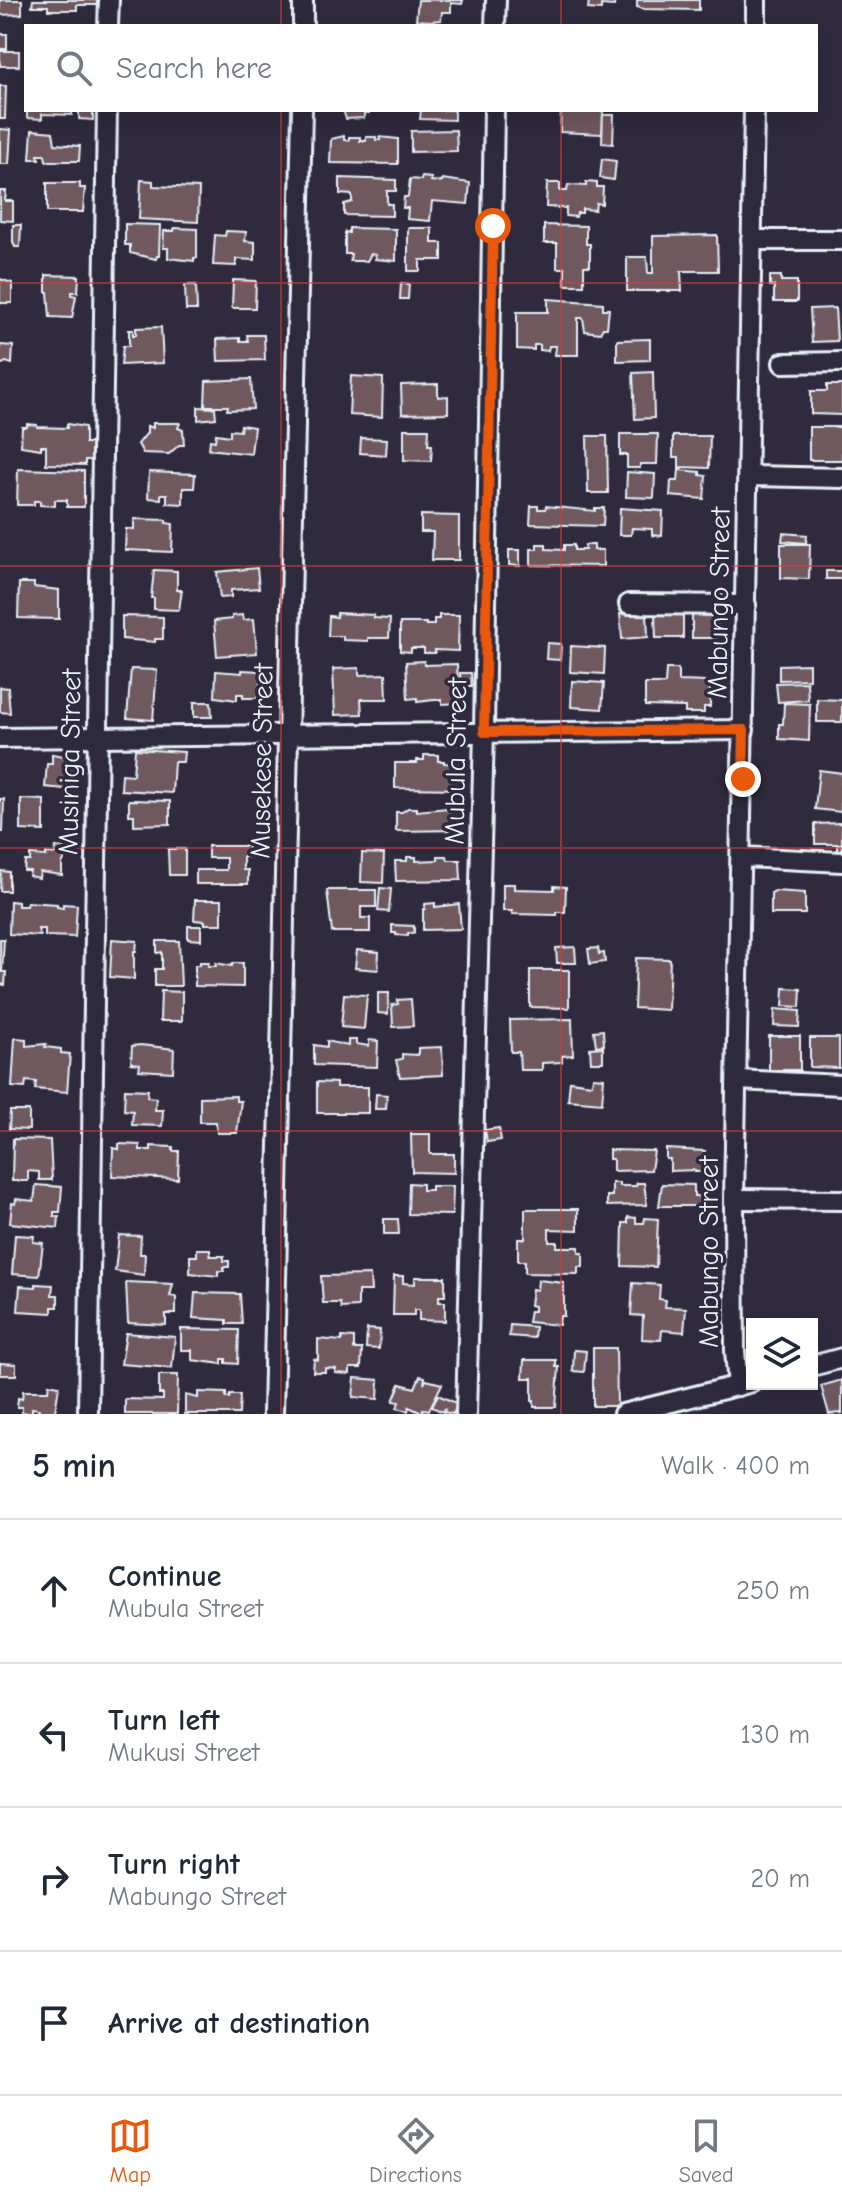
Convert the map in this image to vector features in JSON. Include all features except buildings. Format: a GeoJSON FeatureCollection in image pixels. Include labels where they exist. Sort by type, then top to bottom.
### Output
{"type":"FeatureCollection","features":[{"type":"Feature","properties":{"kind":"street"},"geometry":{"type":"LineString","coordinates":[[108,24],[109,0]]}},
{"type":"Feature","properties":{"kind":"street"},"geometry":{"type":"LineString","coordinates":[[303,0],[303,24]]}},
{"type":"Feature","properties":{"kind":"street"},"geometry":{"type":"LineString","coordinates":[[495,24],[496,0]]}},
{"type":"Feature","properties":{"kind":"street"},"geometry":{"type":"LineString","coordinates":[[756,0],[756,24]]}},
{"type":"Feature","properties":{"kind":"street","name":"Musiniga Street"},"geometry":{"type":"LineString","coordinates":[[88,1414],[107,112]]}},
{"type":"Feature","properties":{"kind":"street","name":"Musekese Street"},"geometry":{"type":"LineString","coordinates":[[273,1414],[302,112]]}},
{"type":"Feature","properties":{"kind":"street","name":"Mubula Street"},"geometry":{"type":"LineString","coordinates":[[466,1414],[484,732],[494,112]]}},
{"type":"Feature","properties":{"kind":"street","name":"Mabungo Street"},"geometry":{"type":"LineString","coordinates":[[745,1384],[735,1351],[734,1199],[754,112]]}},
{"type":"Feature","properties":{"kind":"street"},"geometry":{"type":"LineString","coordinates":[[751,240],[842,240]]}},
{"type":"Feature","properties":{"kind":"street"},"geometry":{"type":"LineString","coordinates":[[783,363],[842,362]]}},
{"type":"Feature","properties":{"kind":"street"},"geometry":{"type":"LineString","coordinates":[[748,476],[842,478]]}},
{"type":"Feature","properties":{"kind":"street"},"geometry":{"type":"LineString","coordinates":[[629,604],[746,605]]}},
{"type":"Feature","properties":{"kind":"street"},"geometry":{"type":"LineString","coordinates":[[0,738],[744,730]]}},
{"type":"Feature","properties":{"kind":"street"},"geometry":{"type":"LineString","coordinates":[[742,857],[842,862]]}},
{"type":"Feature","properties":{"kind":"street"},"geometry":{"type":"LineString","coordinates":[[737,1080],[842,1085]]}},
{"type":"Feature","properties":{"kind":"street"},"geometry":{"type":"LineString","coordinates":[[734,1199],[842,1200]]}},
{"type":"Feature","properties":{"kind":"street"},"geometry":{"type":"LineString","coordinates":[[818,1364],[842,1358]]}},
{"type":"Feature","properties":{"kind":"street"},"geometry":{"type":"LineString","coordinates":[[623,1414],[686,1406],[745,1384]]}},
{"type":"Feature","properties":{"kind":"route"},"geometry":{"type":"LineString","coordinates":[[493,226],[484,732],[744,730],[743,779]]}}]}
